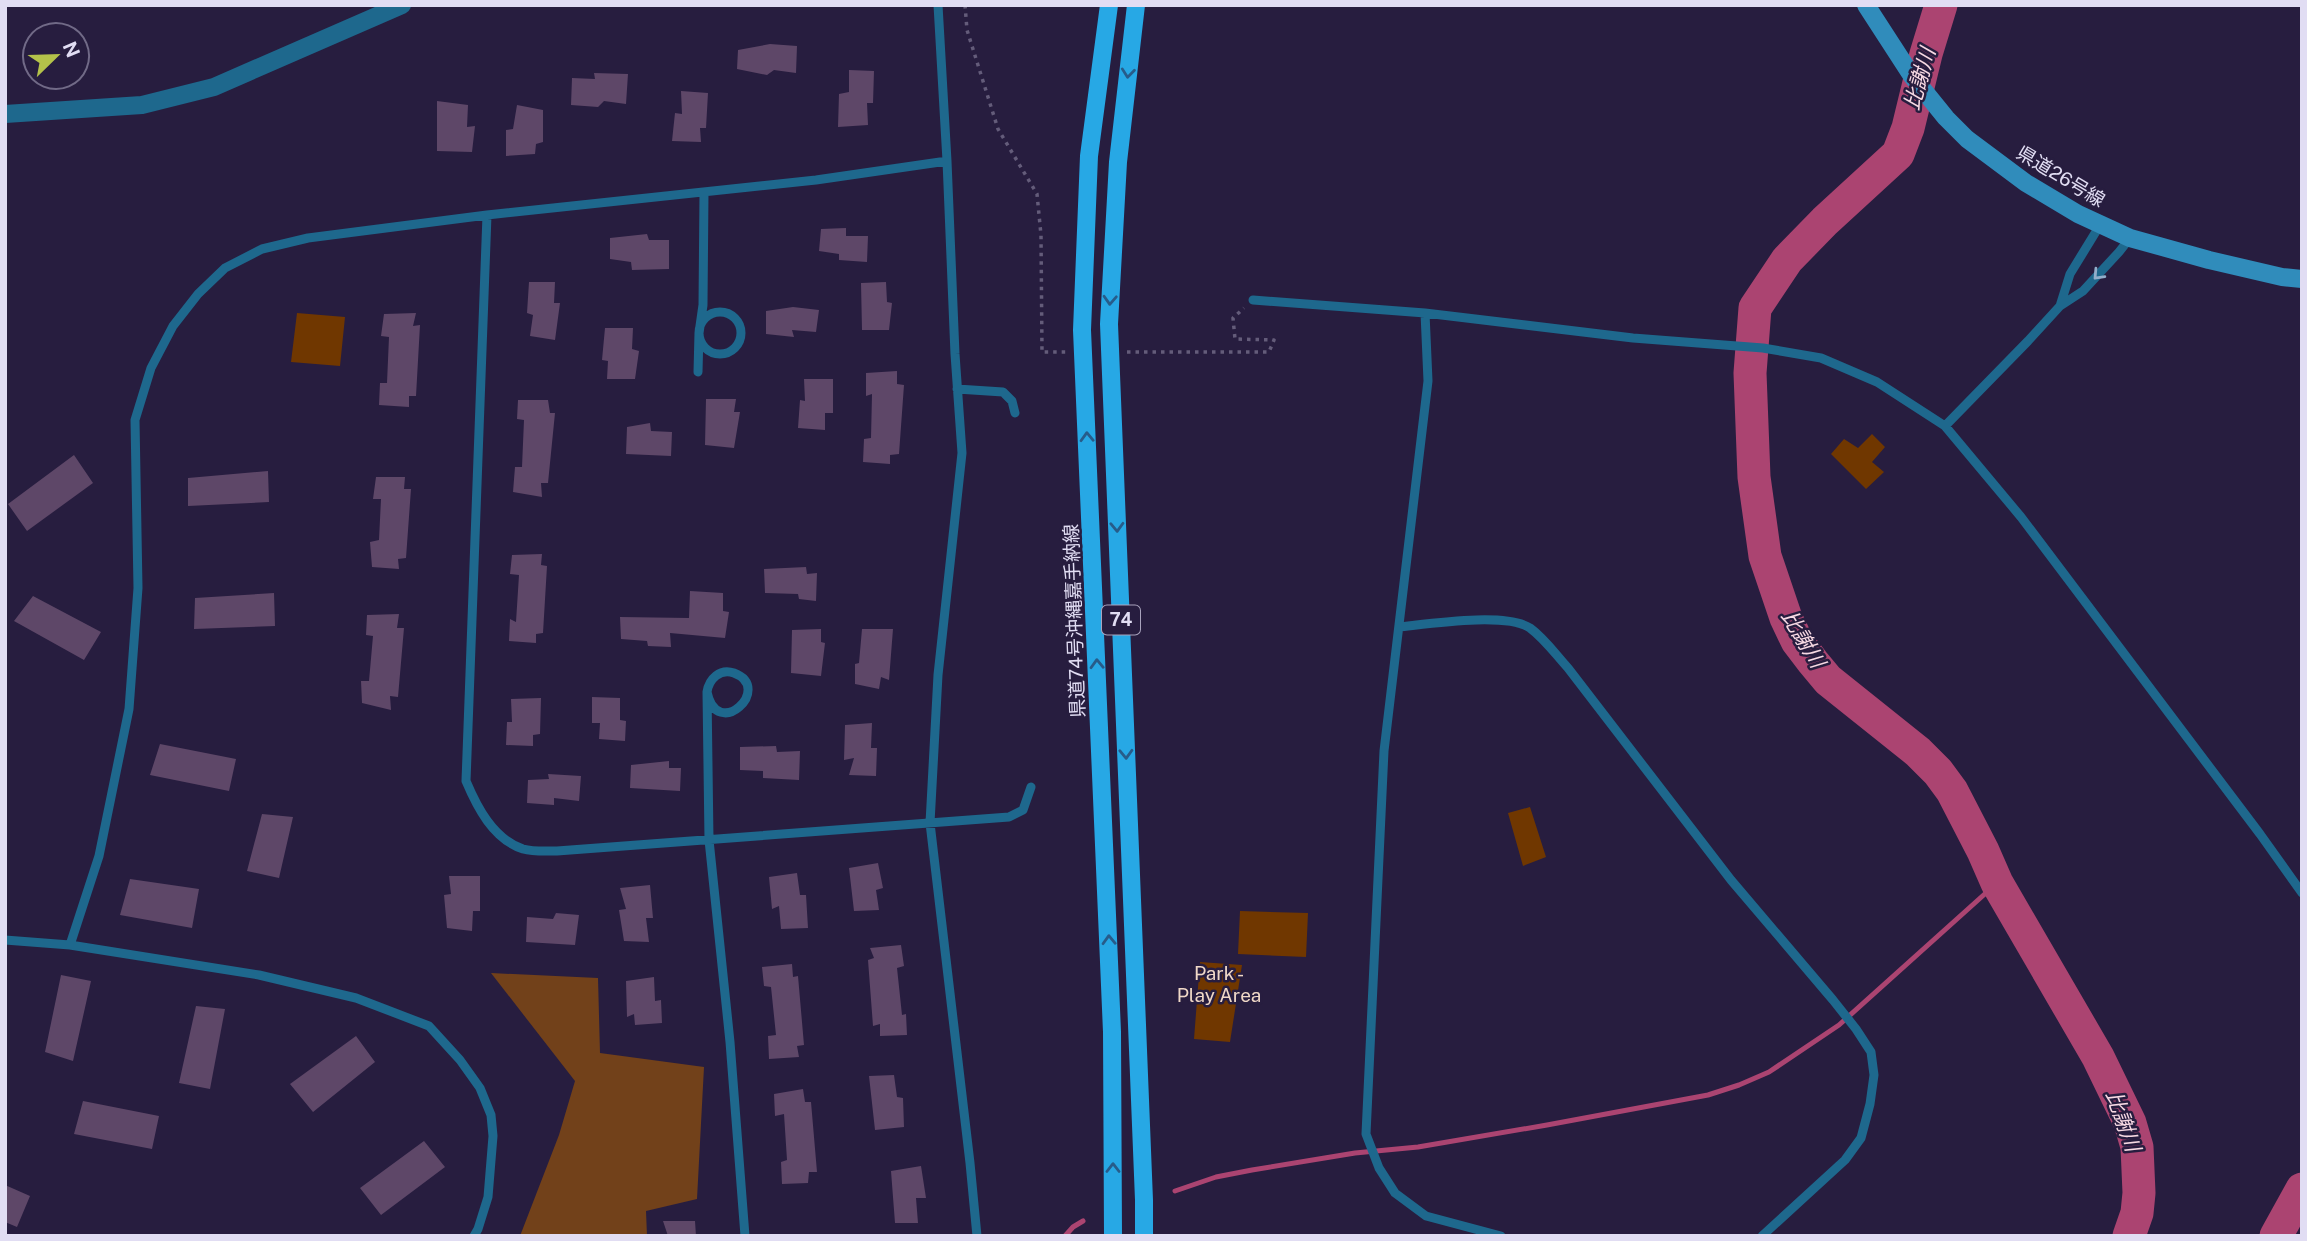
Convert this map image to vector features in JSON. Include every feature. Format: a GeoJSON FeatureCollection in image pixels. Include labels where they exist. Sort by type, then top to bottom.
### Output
{"type":"FeatureCollection","features":[{"type":"Feature","properties":{"kind":"main road","name":"県道74号沖縄嘉手納線"},"geometry":{"type":"LineString","coordinates":[[1109,5],[1089,156],[1083,330],[1112,1032],[1113,1236]]}},
{"type":"Feature","properties":{"kind":"main road","name":"74"},"geometry":{"type":"LineString","coordinates":[[1136,5],[1118,162],[1109,324],[1144,1236]]}},
{"type":"Feature","properties":{"kind":"main road","name":"県道26号線"},"geometry":{"type":"LineString","coordinates":[[1866,5],[1912,76],[1946,118],[1967,139],[2002,166],[2051,198],[2130,238],[2221,263],[2302,279]]}},
{"type":"Feature","properties":{"kind":"street"},"geometry":{"type":"LineString","coordinates":[[5,114],[142,105],[214,87],[402,5]]}},
{"type":"Feature","properties":{"kind":"lane"},"geometry":{"type":"LineString","coordinates":[[938,5],[962,453],[939,676],[930,823],[977,1236]]}},
{"type":"Feature","properties":{"kind":"lane"},"geometry":{"type":"LineString","coordinates":[[70,945],[99,856],[129,709],[138,588],[135,421],[151,368],[173,326],[198,294],[225,268],[262,249],[308,238],[487,215],[816,180],[947,161]]}},
{"type":"Feature","properties":{"kind":"lane"},"geometry":{"type":"LineString","coordinates":[[698,372],[703,305],[704,193]]}},
{"type":"Feature","properties":{"kind":"lane"},"geometry":{"type":"LineString","coordinates":[[487,215],[466,782],[479,811],[501,836],[521,848],[556,851],[1009,817],[1023,810],[1031,787]]}},
{"type":"Feature","properties":{"kind":"lane"},"geometry":{"type":"LineString","coordinates":[[2060,306],[2070,274],[2100,225]]}},
{"type":"Feature","properties":{"kind":"lane"},"geometry":{"type":"LineString","coordinates":[[1945,426],[2060,306],[2083,291],[2130,238]]}},
{"type":"Feature","properties":{"kind":"lane"},"geometry":{"type":"LineString","coordinates":[[1254,300],[1425,313],[1633,338],[1763,348],[1821,358],[1877,382],[1945,426],[2021,517],[2302,893]]}},
{"type":"Feature","properties":{"kind":"lane"},"geometry":{"type":"LineString","coordinates":[[717,312],[727,312],[736,318],[741,332],[731,351],[717,354],[706,348],[699,333],[702,321],[717,312]]}},
{"type":"Feature","properties":{"kind":"lane"},"geometry":{"type":"LineString","coordinates":[[1425,313],[1428,381],[1384,751],[1366,1134],[1379,1168],[1395,1192],[1426,1216],[1501,1236]]}},
{"type":"Feature","properties":{"kind":"lane"},"geometry":{"type":"LineString","coordinates":[[957,388],[1003,391],[1012,401],[1015,413]]}},
{"type":"Feature","properties":{"kind":"lane"},"geometry":{"type":"LineString","coordinates":[[1399,627],[1486,619],[1528,626],[1568,668],[1731,880],[1833,1000],[1871,1052],[1874,1075],[1861,1138],[1845,1160],[1762,1236]]}},
{"type":"Feature","properties":{"kind":"lane"},"geometry":{"type":"LineString","coordinates":[[707,692],[711,704],[725,712],[737,710],[747,698],[744,681],[733,673],[726,672],[715,676],[707,692],[709,839],[730,1042],[745,1236]]}},
{"type":"Feature","properties":{"kind":"lane"},"geometry":{"type":"LineString","coordinates":[[5,940],[70,945],[259,975],[356,998],[429,1026],[460,1060],[480,1088],[491,1115],[493,1136],[488,1197],[474,1236]]}},
{"type":"Feature","properties":{"kind":"path"},"geometry":{"type":"LineString","coordinates":[[965,5],[967,30],[998,129],[1037,194],[1041,234],[1042,352],[1069,352]]}},
{"type":"Feature","properties":{"kind":"path"},"geometry":{"type":"LineString","coordinates":[[1122,352],[1269,352],[1274,340],[1235,339],[1233,318],[1254,300]]}},
{"type":"Feature","properties":{"kind":"green space"},"geometry":{"type":"Polygon","coordinates":[[[297,313],[345,317],[340,366],[291,362],[297,313]]]}},
{"type":"Feature","properties":{"kind":"green space"},"geometry":{"type":"Polygon","coordinates":[[[1872,434],[1885,447],[1872,462],[1884,472],[1866,489],[1831,454],[1844,439],[1858,448],[1872,434]]]}},
{"type":"Feature","properties":{"kind":"green space"},"geometry":{"type":"Polygon","coordinates":[[[1530,807],[1546,857],[1523,866],[1508,813],[1530,807]]]}},
{"type":"Feature","properties":{"kind":"green space"},"geometry":{"type":"Polygon","coordinates":[[[1240,911],[1308,913],[1306,957],[1238,954],[1240,911]]]}},
{"type":"Feature","properties":{"kind":"green space","name":"Park - Play Area"},"geometry":{"type":"Polygon","coordinates":[[[1200,962],[1242,965],[1230,1042],[1194,1039],[1200,962]]]}},
{"type":"Feature","properties":{"kind":"shaded area"},"geometry":{"type":"Polygon","coordinates":[[[491,973],[598,978],[600,1053],[704,1067],[697,1199],[646,1211],[647,1236],[520,1236],[559,1135],[575,1081],[491,973]]]}},
{"type":"Feature","properties":{"kind":"building"},"geometry":{"type":"Polygon","coordinates":[[[770,44],[797,46],[796,73],[774,70],[767,75],[737,69],[738,50],[770,44]]]}},
{"type":"Feature","properties":{"kind":"building"},"geometry":{"type":"Polygon","coordinates":[[[849,70],[874,71],[873,103],[867,103],[868,125],[838,127],[839,94],[849,92],[849,70]]]}},
{"type":"Feature","properties":{"kind":"building"},"geometry":{"type":"Polygon","coordinates":[[[594,73],[628,74],[626,104],[604,101],[598,107],[571,105],[572,78],[595,79],[594,73]]]}},
{"type":"Feature","properties":{"kind":"building"},"geometry":{"type":"Polygon","coordinates":[[[681,91],[708,93],[706,128],[700,128],[701,142],[672,141],[675,113],[682,114],[681,91]]]}},
{"type":"Feature","properties":{"kind":"building"},"geometry":{"type":"Polygon","coordinates":[[[437,101],[468,105],[467,127],[475,126],[472,152],[437,151],[437,101]]]}},
{"type":"Feature","properties":{"kind":"building"},"geometry":{"type":"Polygon","coordinates":[[[517,105],[543,110],[543,142],[536,144],[535,154],[506,156],[506,130],[513,129],[517,105]]]}},
{"type":"Feature","properties":{"kind":"building"},"geometry":{"type":"Polygon","coordinates":[[[846,228],[846,236],[868,236],[867,262],[839,260],[839,254],[819,251],[821,229],[846,228]]]}},
{"type":"Feature","properties":{"kind":"building"},"geometry":{"type":"Polygon","coordinates":[[[647,234],[649,240],[669,240],[669,269],[632,270],[631,262],[610,259],[610,238],[647,234]]]}},
{"type":"Feature","properties":{"kind":"building"},"geometry":{"type":"Polygon","coordinates":[[[529,282],[555,282],[554,303],[560,303],[555,340],[530,336],[533,315],[527,313],[529,282]]]}},
{"type":"Feature","properties":{"kind":"building"},"geometry":{"type":"Polygon","coordinates":[[[886,282],[887,302],[892,303],[889,330],[862,330],[861,283],[886,282]]]}},
{"type":"Feature","properties":{"kind":"building"},"geometry":{"type":"Polygon","coordinates":[[[793,307],[819,310],[816,332],[792,330],[794,337],[766,334],[766,311],[793,307]]]}},
{"type":"Feature","properties":{"kind":"building"},"geometry":{"type":"Polygon","coordinates":[[[416,313],[413,326],[420,325],[416,396],[409,396],[409,407],[379,405],[380,383],[387,383],[389,337],[381,336],[384,314],[416,313]]]}},
{"type":"Feature","properties":{"kind":"building"},"geometry":{"type":"Polygon","coordinates":[[[605,328],[633,328],[632,349],[639,351],[635,379],[607,379],[608,361],[602,360],[605,328]]]}},
{"type":"Feature","properties":{"kind":"building"},"geometry":{"type":"Polygon","coordinates":[[[897,371],[897,384],[904,385],[899,454],[890,455],[890,464],[863,462],[864,439],[871,438],[872,394],[866,396],[866,373],[897,371]]]}},
{"type":"Feature","properties":{"kind":"building"},"geometry":{"type":"Polygon","coordinates":[[[804,379],[833,379],[833,413],[825,413],[825,430],[798,428],[800,400],[805,401],[804,379]]]}},
{"type":"Feature","properties":{"kind":"building"},"geometry":{"type":"Polygon","coordinates":[[[706,399],[736,399],[734,412],[740,412],[734,448],[705,445],[706,399]]]}},
{"type":"Feature","properties":{"kind":"building"},"geometry":{"type":"Polygon","coordinates":[[[518,400],[548,400],[550,413],[555,413],[548,483],[541,483],[542,497],[513,492],[515,467],[522,467],[524,420],[517,419],[518,400]]]}},
{"type":"Feature","properties":{"kind":"building"},"geometry":{"type":"Polygon","coordinates":[[[650,423],[651,431],[672,432],[671,456],[626,454],[627,427],[650,423]]]}},
{"type":"Feature","properties":{"kind":"building"},"geometry":{"type":"Polygon","coordinates":[[[74,455],[93,483],[27,531],[8,504],[74,455]]]}},
{"type":"Feature","properties":{"kind":"building"},"geometry":{"type":"Polygon","coordinates":[[[268,471],[269,502],[188,506],[188,478],[268,471]]]}},
{"type":"Feature","properties":{"kind":"building"},"geometry":{"type":"Polygon","coordinates":[[[376,477],[405,477],[404,489],[411,489],[406,558],[398,559],[399,569],[372,567],[370,542],[379,540],[381,499],[373,499],[376,477]]]}},
{"type":"Feature","properties":{"kind":"building"},"geometry":{"type":"Polygon","coordinates":[[[542,554],[541,565],[547,566],[543,633],[536,634],[536,643],[509,641],[510,619],[516,622],[519,575],[510,574],[512,555],[542,554]]]}},
{"type":"Feature","properties":{"kind":"building"},"geometry":{"type":"Polygon","coordinates":[[[806,567],[807,574],[817,573],[816,601],[799,599],[798,594],[765,593],[764,569],[806,567]]]}},
{"type":"Feature","properties":{"kind":"building"},"geometry":{"type":"Polygon","coordinates":[[[690,591],[723,593],[723,611],[729,612],[725,638],[670,633],[671,647],[648,646],[647,641],[621,639],[620,617],[689,618],[690,591]]]}},
{"type":"Feature","properties":{"kind":"building"},"geometry":{"type":"Polygon","coordinates":[[[274,593],[275,626],[194,629],[195,598],[274,593]]]}},
{"type":"Feature","properties":{"kind":"building"},"geometry":{"type":"Polygon","coordinates":[[[33,596],[101,632],[84,660],[14,621],[33,596]]]}},
{"type":"Feature","properties":{"kind":"building"},"geometry":{"type":"Polygon","coordinates":[[[399,614],[397,628],[404,628],[398,697],[390,696],[391,710],[362,703],[361,681],[369,681],[373,636],[366,635],[367,615],[399,614]]]}},
{"type":"Feature","properties":{"kind":"building"},"geometry":{"type":"Polygon","coordinates":[[[821,629],[821,642],[825,643],[821,676],[791,673],[792,630],[821,629]]]}},
{"type":"Feature","properties":{"kind":"building"},"geometry":{"type":"Polygon","coordinates":[[[862,629],[893,629],[889,680],[881,677],[879,689],[855,684],[855,664],[859,663],[862,629]]]}},
{"type":"Feature","properties":{"kind":"building"},"geometry":{"type":"Polygon","coordinates":[[[592,697],[620,698],[620,720],[626,721],[625,741],[599,739],[600,723],[592,723],[592,697]]]}},
{"type":"Feature","properties":{"kind":"building"},"geometry":{"type":"Polygon","coordinates":[[[541,698],[540,734],[533,735],[533,746],[506,745],[507,722],[512,722],[511,699],[541,698]]]}},
{"type":"Feature","properties":{"kind":"building"},"geometry":{"type":"Polygon","coordinates":[[[872,723],[871,748],[877,748],[876,776],[849,775],[854,758],[844,760],[845,725],[872,723]]]}},
{"type":"Feature","properties":{"kind":"building"},"geometry":{"type":"Polygon","coordinates":[[[160,744],[236,759],[229,791],[150,775],[160,744]]]}},
{"type":"Feature","properties":{"kind":"building"},"geometry":{"type":"Polygon","coordinates":[[[776,746],[777,752],[800,751],[799,780],[763,778],[763,771],[740,770],[740,747],[776,746]]]}},
{"type":"Feature","properties":{"kind":"building"},"geometry":{"type":"Polygon","coordinates":[[[669,761],[669,768],[681,768],[680,791],[630,788],[631,765],[669,761]]]}},
{"type":"Feature","properties":{"kind":"building"},"geometry":{"type":"Polygon","coordinates":[[[548,774],[581,776],[579,801],[554,798],[554,805],[527,803],[528,780],[549,779],[548,774]]]}},
{"type":"Feature","properties":{"kind":"building"},"geometry":{"type":"Polygon","coordinates":[[[262,814],[293,817],[279,878],[247,871],[262,814]]]}},
{"type":"Feature","properties":{"kind":"building"},"geometry":{"type":"Polygon","coordinates":[[[878,863],[883,888],[876,890],[879,910],[854,911],[849,868],[878,863]]]}},
{"type":"Feature","properties":{"kind":"building"},"geometry":{"type":"Polygon","coordinates":[[[797,873],[800,895],[806,895],[808,928],[781,929],[779,906],[772,909],[769,877],[797,873]]]}},
{"type":"Feature","properties":{"kind":"building"},"geometry":{"type":"Polygon","coordinates":[[[449,876],[480,876],[480,911],[473,911],[472,931],[447,928],[444,895],[451,894],[449,876]]]}},
{"type":"Feature","properties":{"kind":"building"},"geometry":{"type":"Polygon","coordinates":[[[130,879],[199,889],[192,928],[120,915],[130,879]]]}},
{"type":"Feature","properties":{"kind":"building"},"geometry":{"type":"Polygon","coordinates":[[[650,885],[653,918],[646,918],[649,942],[624,941],[619,910],[626,909],[620,888],[650,885]]]}},
{"type":"Feature","properties":{"kind":"building"},"geometry":{"type":"Polygon","coordinates":[[[556,913],[579,915],[575,945],[526,942],[527,917],[553,919],[556,913]]]}},
{"type":"Feature","properties":{"kind":"building"},"geometry":{"type":"Polygon","coordinates":[[[901,945],[904,966],[897,968],[902,1015],[906,1014],[907,1035],[880,1036],[880,1024],[873,1026],[868,960],[874,958],[870,948],[901,945]]]}},
{"type":"Feature","properties":{"kind":"building"},"geometry":{"type":"Polygon","coordinates":[[[792,964],[793,977],[798,976],[804,1045],[797,1046],[799,1057],[769,1059],[768,1036],[776,1035],[771,987],[764,986],[762,967],[792,964]]]}},
{"type":"Feature","properties":{"kind":"building"},"geometry":{"type":"Polygon","coordinates":[[[61,975],[91,981],[73,1061],[45,1052],[61,975]]]}},
{"type":"Feature","properties":{"kind":"building"},"geometry":{"type":"Polygon","coordinates":[[[654,977],[655,1001],[661,1000],[662,1023],[635,1025],[634,1014],[627,1017],[626,981],[654,977]]]}},
{"type":"Feature","properties":{"kind":"building"},"geometry":{"type":"Polygon","coordinates":[[[196,1006],[225,1009],[210,1089],[179,1083],[196,1006]]]}},
{"type":"Feature","properties":{"kind":"building"},"geometry":{"type":"Polygon","coordinates":[[[356,1036],[375,1062],[313,1112],[290,1084],[356,1036]]]}},
{"type":"Feature","properties":{"kind":"building"},"geometry":{"type":"Polygon","coordinates":[[[894,1075],[897,1097],[903,1098],[904,1127],[875,1130],[869,1076],[894,1075]]]}},
{"type":"Feature","properties":{"kind":"building"},"geometry":{"type":"Polygon","coordinates":[[[803,1089],[805,1102],[811,1102],[817,1172],[809,1172],[808,1183],[782,1184],[781,1162],[787,1160],[784,1114],[775,1116],[774,1094],[803,1089]]]}},
{"type":"Feature","properties":{"kind":"building"},"geometry":{"type":"Polygon","coordinates":[[[83,1101],[159,1116],[152,1149],[74,1134],[83,1101]]]}},
{"type":"Feature","properties":{"kind":"building"},"geometry":{"type":"Polygon","coordinates":[[[424,1141],[445,1167],[381,1215],[360,1188],[424,1141]]]}},
{"type":"Feature","properties":{"kind":"building"},"geometry":{"type":"Polygon","coordinates":[[[921,1166],[926,1198],[916,1198],[918,1223],[895,1223],[891,1171],[921,1166]]]}},
{"type":"Feature","properties":{"kind":"building"},"geometry":{"type":"Polygon","coordinates":[[[5,1185],[30,1196],[17,1227],[5,1222],[5,1185]]]}},
{"type":"Feature","properties":{"kind":"building"},"geometry":{"type":"Polygon","coordinates":[[[663,1221],[695,1221],[696,1236],[668,1236],[663,1221]]]}},
{"type":"Feature","properties":{"kind":"waterway","name":"比謝川"},"geometry":{"type":"LineString","coordinates":[[1941,5],[1908,128],[1898,154],[1787,260],[1755,308],[1750,373],[1754,477],[1765,556],[1786,618],[1797,641],[1813,662],[1828,680],[1918,752],[1952,791],[1997,883],[2098,1057],[2130,1123],[2137,1147],[2139,1193],[2137,1213],[2129,1236]]}},
{"type":"Feature","properties":{"kind":"waterway"},"geometry":{"type":"LineString","coordinates":[[1175,1191],[1216,1177],[1252,1170],[1355,1153],[1418,1147],[1547,1125],[1708,1095],[1739,1085],[1769,1072],[1839,1025],[1997,883]]}},
{"type":"Feature","properties":{"kind":"waterway","name":"比謝川"},"geometry":{"type":"LineString","coordinates":[[2276,1236],[2302,1189]]}},
{"type":"Feature","properties":{"kind":"waterway"},"geometry":{"type":"LineString","coordinates":[[1065,1236],[1083,1221]]}}]}
